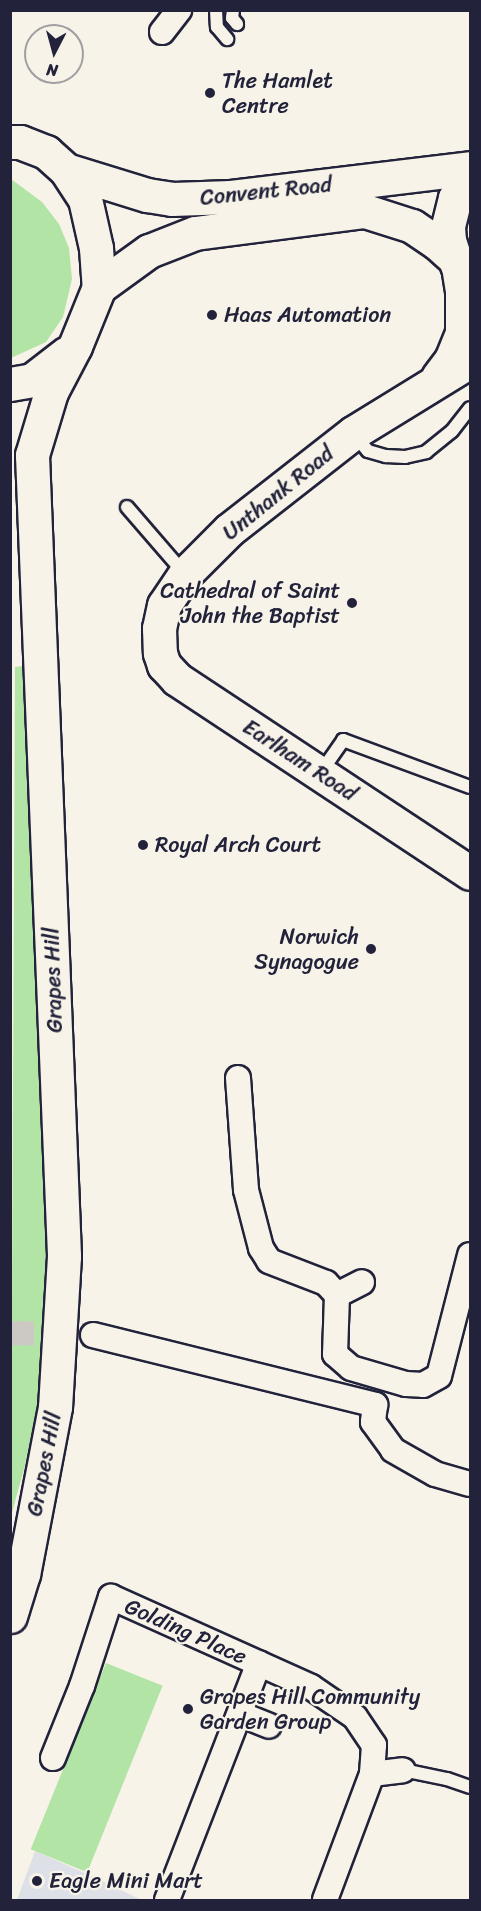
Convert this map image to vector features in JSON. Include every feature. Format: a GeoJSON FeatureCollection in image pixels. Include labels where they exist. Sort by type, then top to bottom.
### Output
{"type":"FeatureCollection","features":[{"type":"Feature","properties":{"kind":"main road"},"geometry":{"type":"LineString","coordinates":[[14,138],[46,152],[66,170],[85,199],[96,248],[99,287]]}},
{"type":"Feature","properties":{"kind":"main road","name":"Convent Road"},"geometry":{"type":"LineString","coordinates":[[66,170],[147,195],[172,199],[231,197],[471,168]]}},
{"type":"Feature","properties":{"kind":"main road","name":"Unthank Road"},"geometry":{"type":"LineString","coordinates":[[429,388],[451,360],[462,333],[461,269],[449,241],[450,211],[455,198],[471,179]]}},
{"type":"Feature","properties":{"kind":"main road","name":"Convent Road"},"geometry":{"type":"LineString","coordinates":[[99,287],[149,251],[195,233],[365,211],[412,226],[436,242],[461,269]]}},
{"type":"Feature","properties":{"kind":"main road","name":"Grapes Hill"},"geometry":{"type":"LineString","coordinates":[[10,1616],[23,1574],[55,1407],[64,1256],[32,455],[51,392],[75,346],[99,287]]}},
{"type":"Feature","properties":{"kind":"main road"},"geometry":{"type":"LineString","coordinates":[[10,384],[32,380],[75,346]]}},
{"type":"Feature","properties":{"kind":"main road","name":"Unthank Road"},"geometry":{"type":"LineString","coordinates":[[159,628],[164,605],[184,574],[229,530],[353,433],[471,361]]}},
{"type":"Feature","properties":{"kind":"main road","name":"Earlham Road"},"geometry":{"type":"LineString","coordinates":[[159,628],[160,653],[164,665],[175,676],[471,873]]}},
{"type":"Feature","properties":{"kind":"street"},"geometry":{"type":"LineString","coordinates":[[162,32],[179,10]]}},
{"type":"Feature","properties":{"kind":"street"},"geometry":{"type":"LineString","coordinates":[[238,1078],[246,1190],[261,1248],[269,1261],[326,1283],[337,1295],[335,1354],[351,1368],[406,1384],[423,1385],[439,1376],[469,1267]]}},
{"type":"Feature","properties":{"kind":"street"},"geometry":{"type":"LineString","coordinates":[[337,1295],[362,1282]]}},
{"type":"Feature","properties":{"kind":"street"},"geometry":{"type":"LineString","coordinates":[[93,1335],[375,1405],[373,1422],[393,1450],[435,1474],[471,1484]]}},
{"type":"Feature","properties":{"kind":"street","name":"Golding Place"},"geometry":{"type":"LineString","coordinates":[[53,1758],[82,1686],[111,1597],[311,1687],[355,1718],[374,1745],[372,1774],[325,1900]]}},
{"type":"Feature","properties":{"kind":"street"},"geometry":{"type":"LineString","coordinates":[[167,1900],[259,1663]]}},
{"type":"Feature","properties":{"kind":"street"},"geometry":{"type":"LineString","coordinates":[[240,1714],[269,1726]]}},
{"type":"Feature","properties":{"kind":"street"},"geometry":{"type":"LineString","coordinates":[[372,1774],[403,1770]]}},
{"type":"Feature","properties":{"kind":"lane"},"geometry":{"type":"LineString","coordinates":[[216,10],[217,27],[227,39]]}},
{"type":"Feature","properties":{"kind":"lane"},"geometry":{"type":"LineString","coordinates":[[232,10],[232,18],[237,24]]}},
{"type":"Feature","properties":{"kind":"lane"},"geometry":{"type":"LineString","coordinates":[[353,433],[368,450],[386,456],[405,457],[426,452],[452,430],[471,408]]}},
{"type":"Feature","properties":{"kind":"lane"},"geometry":{"type":"LineString","coordinates":[[127,507],[184,574]]}},
{"type":"Feature","properties":{"kind":"lane"},"geometry":{"type":"LineString","coordinates":[[320,773],[343,740],[471,787]]}},
{"type":"Feature","properties":{"kind":"lane"},"geometry":{"type":"LineString","coordinates":[[403,1770],[447,1779],[471,1787]]}},
{"type":"Feature","properties":{"kind":"shaded area"},"geometry":{"type":"Polygon","coordinates":[[[35,1851],[98,1879],[142,1900],[17,1900],[35,1851]]]}},
{"type":"Feature","properties":{"kind":"green space"},"geometry":{"type":"Polygon","coordinates":[[[11,179],[42,202],[59,224],[69,248],[72,279],[63,317],[46,342],[11,358],[11,179]]]}},
{"type":"Feature","properties":{"kind":"green space"},"geometry":{"type":"Polygon","coordinates":[[[23,666],[49,1327],[39,1397],[24,1469],[11,1516],[15,667],[23,666]]]}},
{"type":"Feature","properties":{"kind":"green space"},"geometry":{"type":"Polygon","coordinates":[[[106,1663],[163,1686],[87,1872],[31,1849],[106,1663]]]}},
{"type":"Feature","properties":{"kind":"tunnel"},"geometry":{"type":"LineString","coordinates":[[10,1333],[93,1335]]}},
{"type":"Feature","properties":{"kind":"place","name":"The Hamlet Centre"},"geometry":{"type":"Point","coordinates":[210,93]}},
{"type":"Feature","properties":{"kind":"place","name":"Haas Automation"},"geometry":{"type":"Point","coordinates":[212,315]}},
{"type":"Feature","properties":{"kind":"place","name":"Cathedral of Saint John the Baptist"},"geometry":{"type":"Point","coordinates":[352,603]}},
{"type":"Feature","properties":{"kind":"place","name":"Royal Arch Court"},"geometry":{"type":"Point","coordinates":[143,845]}},
{"type":"Feature","properties":{"kind":"place","name":"Norwich Synagogue"},"geometry":{"type":"Point","coordinates":[371,949]}},
{"type":"Feature","properties":{"kind":"place","name":"Grapes Hill Community Garden Group"},"geometry":{"type":"Point","coordinates":[188,1709]}},
{"type":"Feature","properties":{"kind":"place","name":"Eagle Mini Mart"},"geometry":{"type":"Point","coordinates":[37,1881]}}]}
